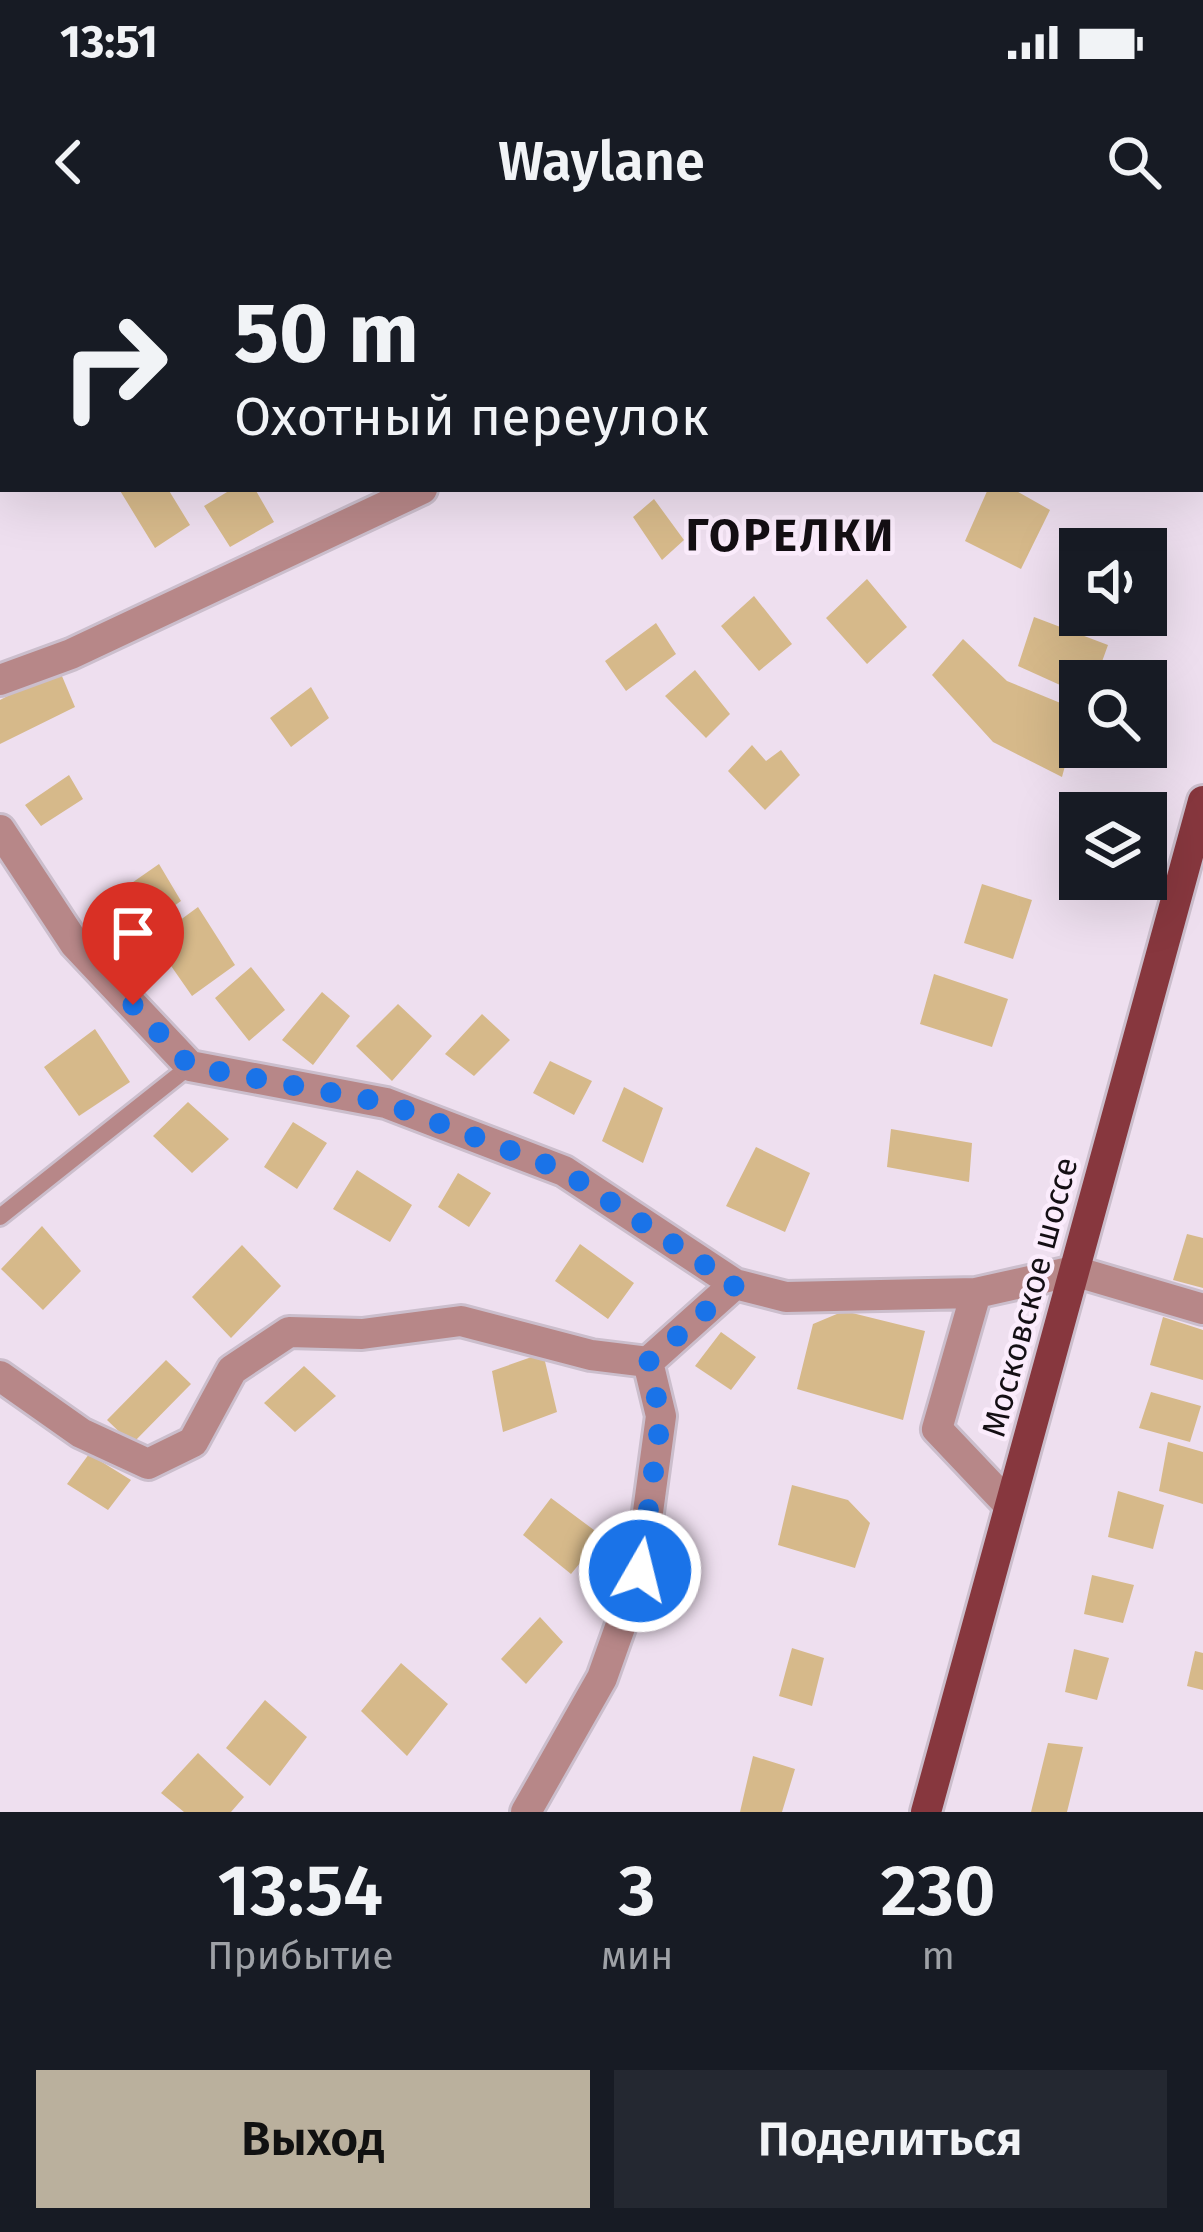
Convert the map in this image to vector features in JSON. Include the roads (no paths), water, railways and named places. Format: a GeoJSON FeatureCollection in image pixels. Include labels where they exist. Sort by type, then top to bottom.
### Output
{"type":"FeatureCollection","features":[{"type":"Feature","properties":{"kind":"main road","name":"Московское шоссе"},"geometry":{"type":"LineString","coordinates":[[926,1812],[1203,801]]}},
{"type":"Feature","properties":{"kind":"street"},"geometry":{"type":"LineString","coordinates":[[0,680],[71,654],[416,492]]}},
{"type":"Feature","properties":{"kind":"street"},"geometry":{"type":"LineString","coordinates":[[0,830],[75,944],[190,1066],[386,1103],[564,1171],[735,1285],[786,1297],[976,1293],[1074,1271],[1203,1309]]}},
{"type":"Feature","properties":{"kind":"street"},"geometry":{"type":"LineString","coordinates":[[0,1376],[81,1432],[148,1464],[193,1442],[232,1370],[289,1332],[362,1334],[461,1321],[591,1355],[648,1362],[735,1285]]}},
{"type":"Feature","properties":{"kind":"street"},"geometry":{"type":"LineString","coordinates":[[976,1293],[938,1430],[1010,1505]]}},
{"type":"Feature","properties":{"kind":"street"},"geometry":{"type":"LineString","coordinates":[[526,1812],[602,1678],[640,1571],[661,1417],[648,1362]]}},
{"type":"Feature","properties":{"kind":"lane"},"geometry":{"type":"LineString","coordinates":[[0,1217],[190,1066]]}},
{"type":"Feature","properties":{"kind":"district","name":"ГОРЕЛКИ"},"geometry":{"type":"Point","coordinates":[791,536]}}]}
